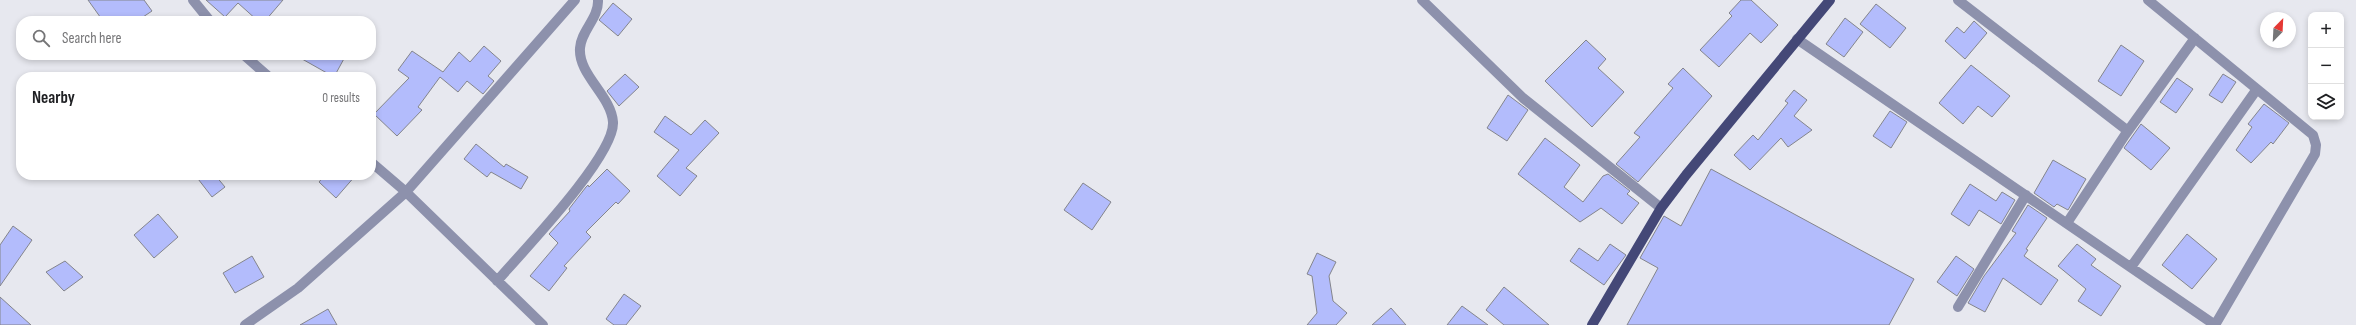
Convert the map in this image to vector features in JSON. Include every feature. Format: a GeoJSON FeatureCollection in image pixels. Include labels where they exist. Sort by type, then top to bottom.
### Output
{"type":"FeatureCollection","features":[{"type":"Feature","properties":{"kind":"main road"},"geometry":{"type":"LineString","coordinates":[[1592,325],[1661,208],[1686,175],[1830,0]]}},
{"type":"Feature","properties":{"kind":"street"},"geometry":{"type":"LineString","coordinates":[[192,0],[206,16]]}},
{"type":"Feature","properties":{"kind":"street"},"geometry":{"type":"LineString","coordinates":[[244,325],[298,288],[406,192],[575,0]]}},
{"type":"Feature","properties":{"kind":"street"},"geometry":{"type":"LineString","coordinates":[[497,281],[594,169],[612,129],[608,107],[582,62],[580,48],[598,0]]}},
{"type":"Feature","properties":{"kind":"street"},"geometry":{"type":"LineString","coordinates":[[1422,0],[1523,98],[1661,208]]}},
{"type":"Feature","properties":{"kind":"street"},"geometry":{"type":"LineString","coordinates":[[1958,0],[2128,131]]}},
{"type":"Feature","properties":{"kind":"street"},"geometry":{"type":"LineString","coordinates":[[1797,39],[2215,325],[2315,154],[2316,145],[2313,135],[2148,0]]}},
{"type":"Feature","properties":{"kind":"street"},"geometry":{"type":"LineString","coordinates":[[2067,223],[2128,131],[2195,38]]}},
{"type":"Feature","properties":{"kind":"street"},"geometry":{"type":"LineString","coordinates":[[250,60],[263,72]]}},
{"type":"Feature","properties":{"kind":"street"},"geometry":{"type":"LineString","coordinates":[[2131,267],[2257,90]]}},
{"type":"Feature","properties":{"kind":"street"},"geometry":{"type":"LineString","coordinates":[[376,166],[406,192],[543,325]]}},
{"type":"Feature","properties":{"kind":"street"},"geometry":{"type":"LineString","coordinates":[[1958,307],[2026,195]]}},
{"type":"Feature","properties":{"kind":"building"},"geometry":{"type":"Polygon","coordinates":[[[88,0],[144,0],[152,11],[144,16],[99,16],[88,0]]]}},
{"type":"Feature","properties":{"kind":"building"},"geometry":{"type":"Polygon","coordinates":[[[206,0],[283,0],[269,16],[252,16],[238,3],[226,16],[224,16],[206,0]]]}},
{"type":"Feature","properties":{"kind":"building"},"geometry":{"type":"Polygon","coordinates":[[[1741,0],[1751,0],[1778,25],[1761,43],[1750,33],[1719,67],[1700,50],[1732,16],[1729,13],[1741,0]]]}},
{"type":"Feature","properties":{"kind":"building"},"geometry":{"type":"Polygon","coordinates":[[[613,3],[632,19],[618,36],[599,20],[613,3]]]}},
{"type":"Feature","properties":{"kind":"building"},"geometry":{"type":"Polygon","coordinates":[[[1876,4],[1906,28],[1890,48],[1860,24],[1876,4]]]}},
{"type":"Feature","properties":{"kind":"building"},"geometry":{"type":"Polygon","coordinates":[[[1845,18],[1863,32],[1844,57],[1826,44],[1845,18]]]}},
{"type":"Feature","properties":{"kind":"building"},"geometry":{"type":"Polygon","coordinates":[[[1974,21],[1987,33],[1965,59],[1945,41],[1957,27],[1964,33],[1974,21]]]}},
{"type":"Feature","properties":{"kind":"building"},"geometry":{"type":"Polygon","coordinates":[[[1586,40],[1606,59],[1598,68],[1624,92],[1592,127],[1545,81],[1586,40]]]}},
{"type":"Feature","properties":{"kind":"building"},"geometry":{"type":"Polygon","coordinates":[[[2121,45],[2144,61],[2121,96],[2098,81],[2121,45]]]}},
{"type":"Feature","properties":{"kind":"building"},"geometry":{"type":"Polygon","coordinates":[[[484,46],[501,61],[488,76],[494,81],[483,94],[467,81],[458,92],[440,77],[418,107],[422,110],[397,136],[376,116],[376,112],[409,78],[398,70],[412,51],[443,72],[459,52],[470,62],[484,46]]]}},
{"type":"Feature","properties":{"kind":"building"},"geometry":{"type":"Polygon","coordinates":[[[304,60],[343,60],[337,72],[325,72],[304,60]]]}},
{"type":"Feature","properties":{"kind":"building"},"geometry":{"type":"Polygon","coordinates":[[[1971,65],[2010,96],[1992,117],[1978,106],[1963,124],[1939,103],[1971,65]]]}},
{"type":"Feature","properties":{"kind":"building"},"geometry":{"type":"Polygon","coordinates":[[[1683,68],[1712,96],[1638,182],[1616,164],[1640,137],[1634,133],[1673,88],[1668,84],[1683,68]]]}},
{"type":"Feature","properties":{"kind":"building"},"geometry":{"type":"Polygon","coordinates":[[[625,74],[639,87],[619,106],[607,91],[625,74]]]}},
{"type":"Feature","properties":{"kind":"building"},"geometry":{"type":"Polygon","coordinates":[[[2223,74],[2236,82],[2222,103],[2209,95],[2223,74]]]}},
{"type":"Feature","properties":{"kind":"building"},"geometry":{"type":"Polygon","coordinates":[[[2177,78],[2193,89],[2176,113],[2160,102],[2177,78]]]}},
{"type":"Feature","properties":{"kind":"building"},"geometry":{"type":"Polygon","coordinates":[[[1794,90],[1807,100],[1794,116],[1812,130],[1788,147],[1781,138],[1750,170],[1734,155],[1753,135],[1758,140],[1788,103],[1785,101],[1794,90]]]}},
{"type":"Feature","properties":{"kind":"building"},"geometry":{"type":"Polygon","coordinates":[[[1508,95],[1528,110],[1507,141],[1487,128],[1508,95]]]}},
{"type":"Feature","properties":{"kind":"building"},"geometry":{"type":"Polygon","coordinates":[[[2264,104],[2289,123],[2273,144],[2271,142],[2251,163],[2236,150],[2252,127],[2248,124],[2264,104]]]}},
{"type":"Feature","properties":{"kind":"building"},"geometry":{"type":"Polygon","coordinates":[[[1890,111],[1907,122],[1891,148],[1873,136],[1890,111]]]}},
{"type":"Feature","properties":{"kind":"building"},"geometry":{"type":"Polygon","coordinates":[[[665,116],[691,135],[705,120],[719,133],[686,168],[697,176],[680,196],[657,176],[679,150],[654,132],[665,116]]]}},
{"type":"Feature","properties":{"kind":"building"},"geometry":{"type":"Polygon","coordinates":[[[2141,124],[2170,148],[2151,170],[2124,148],[2141,124]]]}},
{"type":"Feature","properties":{"kind":"building"},"geometry":{"type":"Polygon","coordinates":[[[1545,138],[1580,165],[1564,187],[1583,202],[1603,176],[1608,174],[1630,191],[1627,194],[1639,203],[1622,224],[1601,208],[1580,222],[1518,174],[1545,138]]]}},
{"type":"Feature","properties":{"kind":"building"},"geometry":{"type":"Polygon","coordinates":[[[476,144],[504,167],[506,164],[528,177],[521,189],[491,172],[487,177],[464,159],[476,144]]]}},
{"type":"Feature","properties":{"kind":"building"},"geometry":{"type":"Polygon","coordinates":[[[2053,160],[2086,179],[2068,210],[2057,204],[2054,207],[2034,193],[2053,160]]]}},
{"type":"Feature","properties":{"kind":"building"},"geometry":{"type":"Polygon","coordinates":[[[607,169],[630,191],[618,204],[616,202],[586,232],[591,237],[564,266],[567,268],[549,291],[530,276],[558,243],[549,234],[570,211],[569,209],[586,187],[588,185],[589,187],[607,169]]]}},
{"type":"Feature","properties":{"kind":"building"},"geometry":{"type":"Polygon","coordinates":[[[1711,169],[1914,279],[1889,325],[1627,325],[1658,268],[1640,258],[1664,216],[1681,226],[1711,169]]]}},
{"type":"Feature","properties":{"kind":"building"},"geometry":{"type":"Polygon","coordinates":[[[199,180],[219,180],[225,187],[212,197],[199,180]]]}},
{"type":"Feature","properties":{"kind":"building"},"geometry":{"type":"Polygon","coordinates":[[[321,180],[352,180],[336,198],[319,182],[321,180]]]}},
{"type":"Feature","properties":{"kind":"building"},"geometry":{"type":"Polygon","coordinates":[[[1083,183],[1111,202],[1092,230],[1064,210],[1083,183]]]}},
{"type":"Feature","properties":{"kind":"building"},"geometry":{"type":"Polygon","coordinates":[[[1970,184],[1996,201],[2002,192],[2015,200],[2001,224],[1979,210],[1969,226],[1951,214],[1970,184]]]}},
{"type":"Feature","properties":{"kind":"building"},"geometry":{"type":"Polygon","coordinates":[[[2028,205],[2047,218],[2026,249],[2028,250],[2024,256],[2058,280],[2041,305],[2003,278],[1985,312],[1968,303],[1984,276],[2016,233],[2012,231],[2028,205]]]}},
{"type":"Feature","properties":{"kind":"building"},"geometry":{"type":"Polygon","coordinates":[[[158,214],[178,237],[154,258],[134,235],[158,214]]]}},
{"type":"Feature","properties":{"kind":"building"},"geometry":{"type":"Polygon","coordinates":[[[13,226],[32,240],[0,286],[0,245],[13,226]]]}},
{"type":"Feature","properties":{"kind":"building"},"geometry":{"type":"Polygon","coordinates":[[[2187,234],[2217,259],[2192,289],[2162,265],[2187,234]]]}},
{"type":"Feature","properties":{"kind":"building"},"geometry":{"type":"Polygon","coordinates":[[[1610,244],[1626,255],[1604,285],[1570,261],[1579,248],[1598,261],[1610,244]]]}},
{"type":"Feature","properties":{"kind":"building"},"geometry":{"type":"Polygon","coordinates":[[[2077,244],[2096,259],[2091,265],[2121,286],[2101,316],[2078,301],[2086,289],[2058,266],[2077,244]]]}},
{"type":"Feature","properties":{"kind":"building"},"geometry":{"type":"Polygon","coordinates":[[[1317,253],[1336,262],[1329,276],[1333,301],[1347,313],[1336,325],[1307,325],[1317,313],[1312,276],[1307,274],[1317,253]]]}},
{"type":"Feature","properties":{"kind":"building"},"geometry":{"type":"Polygon","coordinates":[[[252,256],[264,277],[235,293],[223,273],[252,256]]]}},
{"type":"Feature","properties":{"kind":"building"},"geometry":{"type":"Polygon","coordinates":[[[1956,256],[1974,269],[1957,296],[1937,282],[1956,256]]]}},
{"type":"Feature","properties":{"kind":"building"},"geometry":{"type":"Polygon","coordinates":[[[65,261],[83,277],[64,291],[46,272],[65,261]]]}},
{"type":"Feature","properties":{"kind":"building"},"geometry":{"type":"Polygon","coordinates":[[[1504,287],[1549,325],[1504,325],[1486,310],[1504,287]]]}},
{"type":"Feature","properties":{"kind":"building"},"geometry":{"type":"Polygon","coordinates":[[[624,294],[641,306],[626,325],[614,325],[606,319],[624,294]]]}},
{"type":"Feature","properties":{"kind":"building"},"geometry":{"type":"Polygon","coordinates":[[[0,297],[31,325],[0,325],[0,297]]]}},
{"type":"Feature","properties":{"kind":"building"},"geometry":{"type":"Polygon","coordinates":[[[1462,306],[1488,325],[1447,325],[1462,306]]]}},
{"type":"Feature","properties":{"kind":"building"},"geometry":{"type":"Polygon","coordinates":[[[1391,308],[1406,325],[1372,325],[1391,308]]]}},
{"type":"Feature","properties":{"kind":"building"},"geometry":{"type":"Polygon","coordinates":[[[328,309],[337,325],[300,325],[328,309]]]}}]}
